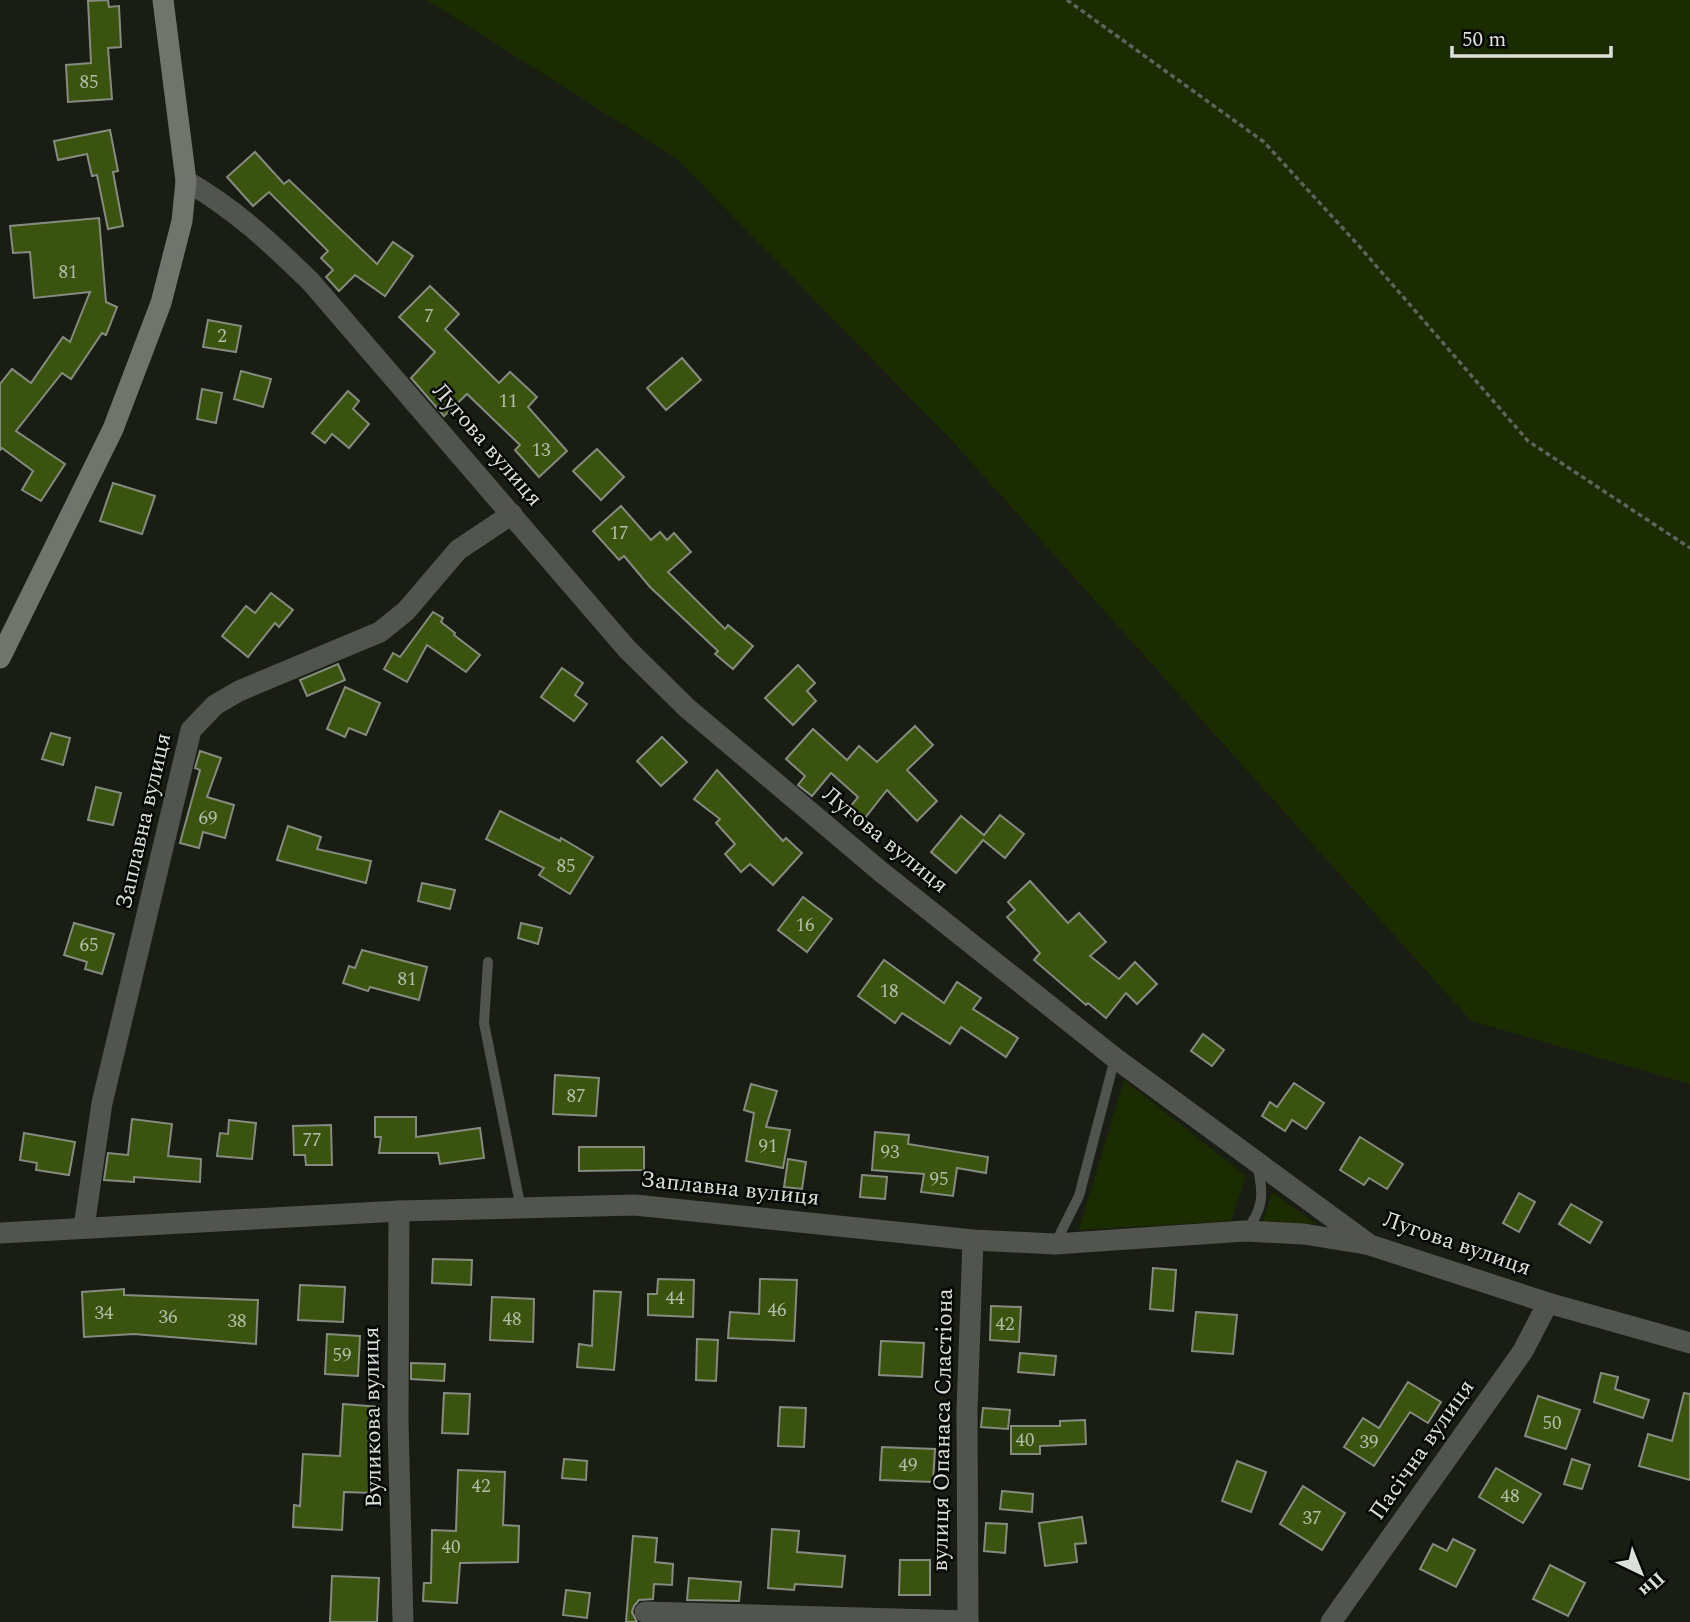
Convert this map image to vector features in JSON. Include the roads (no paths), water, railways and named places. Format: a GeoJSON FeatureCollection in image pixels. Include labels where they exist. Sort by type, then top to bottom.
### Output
{"type":"FeatureCollection","features":[{"type":"Feature","properties":{"kind":"street"},"geometry":{"type":"LineString","coordinates":[[0,658],[118,416],[161,303],[182,221],[186,181],[163,0]]}},
{"type":"Feature","properties":{"kind":"street","name":"Лугова вулиця"},"geometry":{"type":"LineString","coordinates":[[186,181],[217,198],[259,230],[311,282],[627,649],[687,708],[880,871],[1115,1058],[1370,1245],[1548,1303],[1690,1343]]}},
{"type":"Feature","properties":{"kind":"street","name":"Заплавна вулиця"},"geometry":{"type":"LineString","coordinates":[[84,1227],[102,1103],[128,1004],[191,730],[215,705],[239,691],[380,632],[406,611],[458,550],[512,514]]}},
{"type":"Feature","properties":{"kind":"street","name":"Заплавна вулиця"},"geometry":{"type":"LineString","coordinates":[[0,1233],[399,1210],[635,1205],[973,1240],[1055,1244],[1245,1231],[1304,1234],[1370,1245]]}},
{"type":"Feature","properties":{"kind":"street","name":"Вуликова вулиця"},"geometry":{"type":"LineString","coordinates":[[399,1210],[398,1422],[403,1622]]}},
{"type":"Feature","properties":{"kind":"street","name":"вулиця Опанаса Сластіона"},"geometry":{"type":"LineString","coordinates":[[645,1612],[968,1622],[967,1410],[973,1240]]}},
{"type":"Feature","properties":{"kind":"street","name":"Пасічна вулиця"},"geometry":{"type":"LineString","coordinates":[[1331,1622],[1524,1351],[1548,1303]]}},
{"type":"Feature","properties":{"kind":"lane"},"geometry":{"type":"LineString","coordinates":[[488,962],[484,1023],[521,1209]]}},
{"type":"Feature","properties":{"kind":"lane"},"geometry":{"type":"LineString","coordinates":[[1055,1244],[1079,1196],[1115,1058]]}},
{"type":"Feature","properties":{"kind":"lane"},"geometry":{"type":"LineString","coordinates":[[1245,1231],[1258,1215],[1264,1192],[1255,1159]]}}]}
